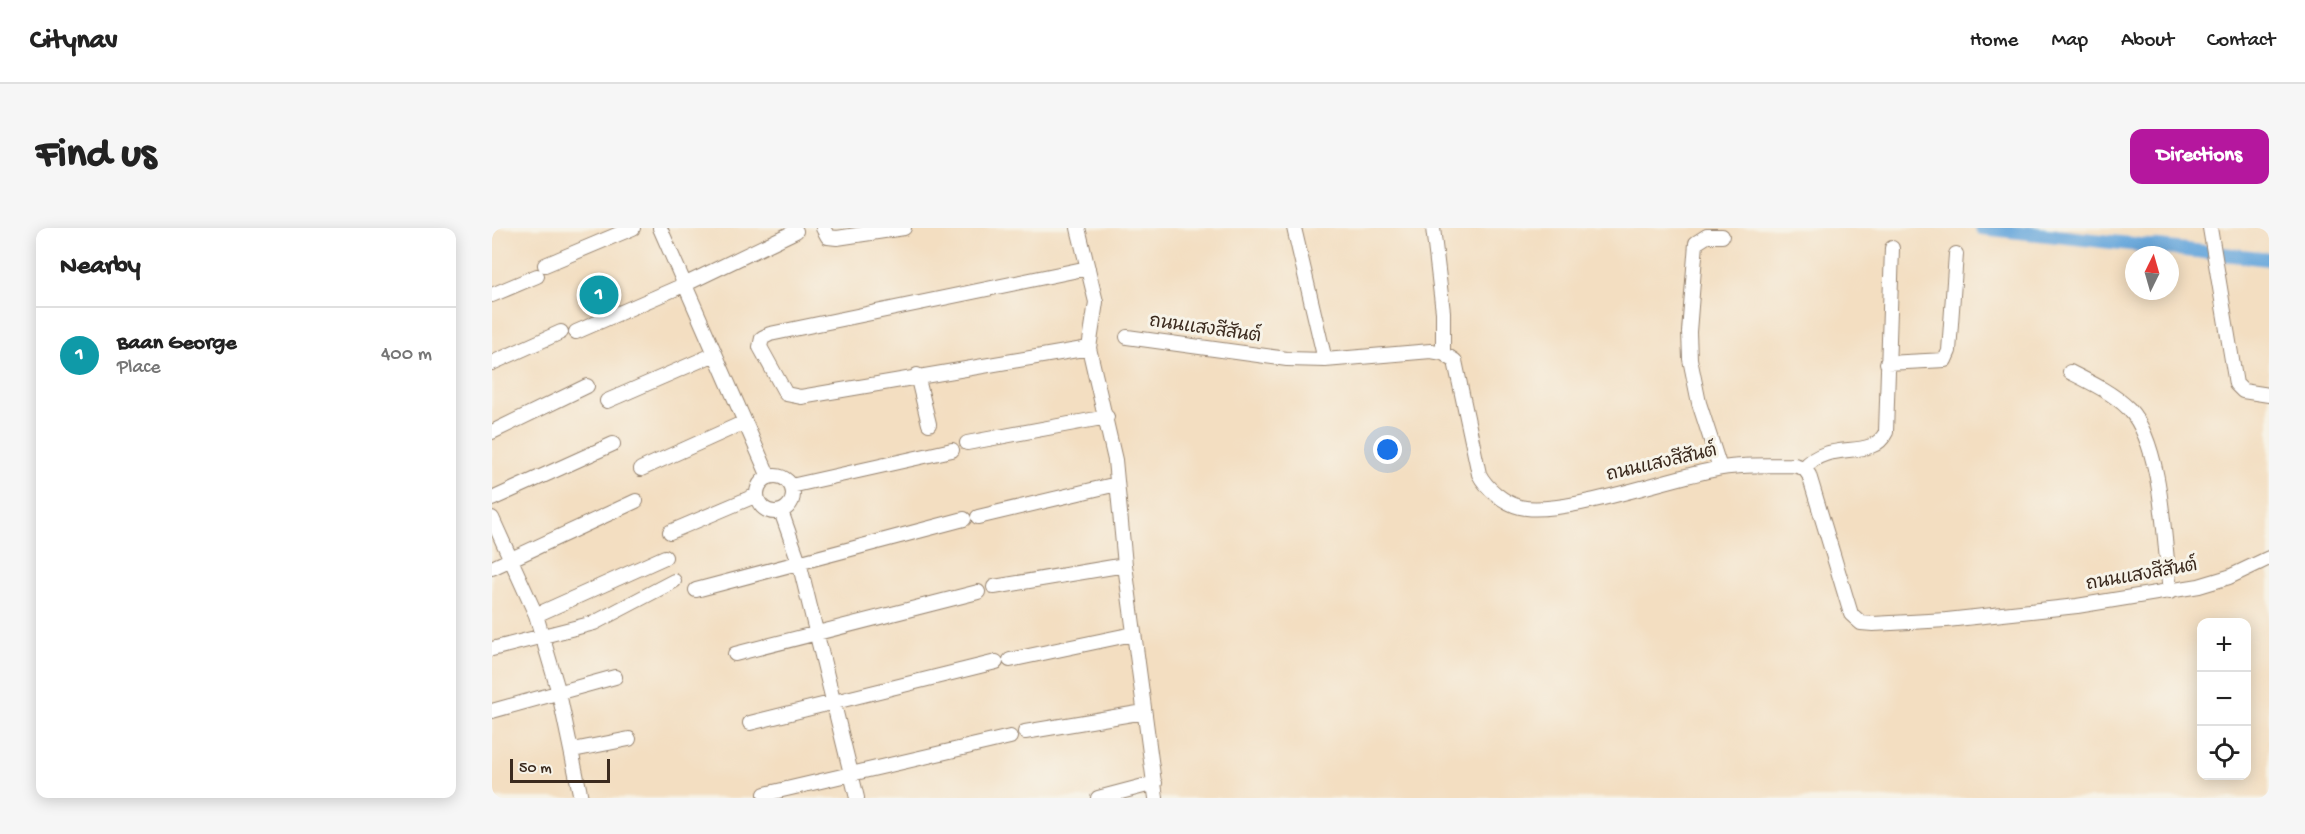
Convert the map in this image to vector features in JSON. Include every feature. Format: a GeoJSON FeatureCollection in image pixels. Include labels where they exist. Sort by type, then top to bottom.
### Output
{"type":"FeatureCollection","features":[{"type":"Feature","properties":{"kind":"street"},"geometry":{"type":"LineString","coordinates":[[492,295],[633,228]]}},
{"type":"Feature","properties":{"kind":"street"},"geometry":{"type":"LineString","coordinates":[[660,228],[769,477]]}},
{"type":"Feature","properties":{"kind":"street"},"geometry":{"type":"LineString","coordinates":[[823,228],[828,237],[837,238],[904,228]]}},
{"type":"Feature","properties":{"kind":"street"},"geometry":{"type":"LineString","coordinates":[[1078,228],[1096,302],[1089,348],[1107,417],[1117,483],[1133,634],[1156,798]]}},
{"type":"Feature","properties":{"kind":"street"},"geometry":{"type":"LineString","coordinates":[[1294,228],[1325,360]]}},
{"type":"Feature","properties":{"kind":"street"},"geometry":{"type":"LineString","coordinates":[[1433,228],[1443,312],[1443,353]]}},
{"type":"Feature","properties":{"kind":"street"},"geometry":{"type":"LineString","coordinates":[[2210,228],[2221,279],[2236,384],[2243,391],[2269,395]]}},
{"type":"Feature","properties":{"kind":"street"},"geometry":{"type":"LineString","coordinates":[[576,332],[686,284],[796,231]]}},
{"type":"Feature","properties":{"kind":"street"},"geometry":{"type":"LineString","coordinates":[[1720,468],[1693,378],[1689,332],[1696,243],[1707,236],[1722,236]]}},
{"type":"Feature","properties":{"kind":"street"},"geometry":{"type":"LineString","coordinates":[[1804,468],[1818,455],[1872,447],[1882,441],[1886,432],[1892,248]]}},
{"type":"Feature","properties":{"kind":"street"},"geometry":{"type":"LineString","coordinates":[[1887,363],[1945,360],[1948,351],[1956,254]]}},
{"type":"Feature","properties":{"kind":"street"},"geometry":{"type":"LineString","coordinates":[[1089,268],[770,333],[762,338],[760,347],[786,394],[792,397],[1089,348]]}},
{"type":"Feature","properties":{"kind":"street"},"geometry":{"type":"LineString","coordinates":[[492,363],[561,332]]}},
{"type":"Feature","properties":{"kind":"street","name":"ถนนแสงสีสันต์"},"geometry":{"type":"LineString","coordinates":[[1127,337],[1287,359],[1325,360],[1431,351],[1443,353],[1455,361],[1479,474],[1485,485],[1519,507],[1538,508],[1566,505],[1720,468],[1794,465],[1804,468],[1809,476],[1851,614],[1861,623],[1947,620],[2170,592],[2219,580],[2269,558]]}},
{"type":"Feature","properties":{"kind":"street"},"geometry":{"type":"LineString","coordinates":[[607,401],[715,354]]}},
{"type":"Feature","properties":{"kind":"street"},"geometry":{"type":"LineString","coordinates":[[2070,372],[2121,402],[2142,428],[2150,445],[2170,592]]}},
{"type":"Feature","properties":{"kind":"street"},"geometry":{"type":"LineString","coordinates":[[917,375],[929,424]]}},
{"type":"Feature","properties":{"kind":"street"},"geometry":{"type":"LineString","coordinates":[[492,432],[587,386]]}},
{"type":"Feature","properties":{"kind":"street"},"geometry":{"type":"LineString","coordinates":[[967,443],[1107,417]]}},
{"type":"Feature","properties":{"kind":"street"},"geometry":{"type":"LineString","coordinates":[[641,469],[745,422]]}},
{"type":"Feature","properties":{"kind":"street"},"geometry":{"type":"LineString","coordinates":[[492,499],[613,444]]}},
{"type":"Feature","properties":{"kind":"street"},"geometry":{"type":"LineString","coordinates":[[791,486],[952,450]]}},
{"type":"Feature","properties":{"kind":"street"},"geometry":{"type":"LineString","coordinates":[[769,477],[784,478],[791,486],[793,499],[781,512],[766,509],[757,495],[760,484],[769,477]]}},
{"type":"Feature","properties":{"kind":"street"},"geometry":{"type":"LineString","coordinates":[[978,517],[1117,483]]}},
{"type":"Feature","properties":{"kind":"street"},"geometry":{"type":"LineString","coordinates":[[670,532],[757,495]]}},
{"type":"Feature","properties":{"kind":"street"},"geometry":{"type":"LineString","coordinates":[[492,568],[636,501]]}},
{"type":"Feature","properties":{"kind":"street"},"geometry":{"type":"LineString","coordinates":[[781,512],[799,562],[857,798]]}},
{"type":"Feature","properties":{"kind":"street"},"geometry":{"type":"LineString","coordinates":[[492,518],[536,615],[559,693],[573,750],[581,798]]}},
{"type":"Feature","properties":{"kind":"street"},"geometry":{"type":"LineString","coordinates":[[696,590],[964,519]]}},
{"type":"Feature","properties":{"kind":"street"},"geometry":{"type":"LineString","coordinates":[[536,615],[664,557]]}},
{"type":"Feature","properties":{"kind":"street"},"geometry":{"type":"LineString","coordinates":[[994,587],[1125,565]]}},
{"type":"Feature","properties":{"kind":"street"},"geometry":{"type":"LineString","coordinates":[[492,649],[594,623],[674,581]]}},
{"type":"Feature","properties":{"kind":"street"},"geometry":{"type":"LineString","coordinates":[[735,654],[978,592]]}},
{"type":"Feature","properties":{"kind":"street"},"geometry":{"type":"LineString","coordinates":[[750,723],[1003,662],[1133,634]]}},
{"type":"Feature","properties":{"kind":"street"},"geometry":{"type":"LineString","coordinates":[[492,711],[615,677]]}},
{"type":"Feature","properties":{"kind":"street"},"geometry":{"type":"LineString","coordinates":[[1024,732],[1144,712]]}},
{"type":"Feature","properties":{"kind":"street"},"geometry":{"type":"LineString","coordinates":[[765,794],[1010,737]]}},
{"type":"Feature","properties":{"kind":"street"},"geometry":{"type":"LineString","coordinates":[[573,750],[629,738]]}},
{"type":"Feature","properties":{"kind":"street"},"geometry":{"type":"LineString","coordinates":[[1098,798],[1155,783]]}},
{"type":"Feature","properties":{"kind":"building"},"geometry":{"type":"Polygon","coordinates":[[[602,284],[610,300],[596,306],[588,290],[602,284]]]}},
{"type":"Feature","properties":{"kind":"waterway"},"geometry":{"type":"LineString","coordinates":[[1982,228],[2269,259]]}},
{"type":"Feature","properties":{"kind":"place","name":"Baan George"},"geometry":{"type":"Point","coordinates":[599,295]}}]}
